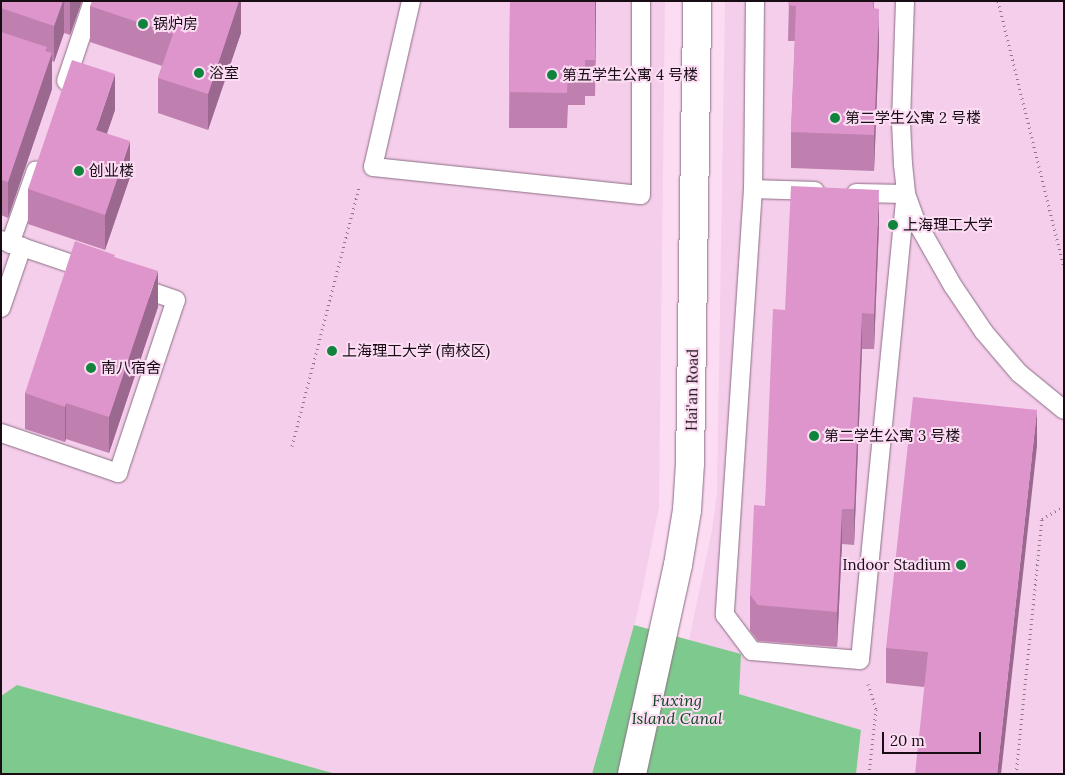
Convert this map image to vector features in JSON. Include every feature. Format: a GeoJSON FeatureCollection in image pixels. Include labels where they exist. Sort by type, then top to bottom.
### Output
{"type":"FeatureCollection","features":[{"type":"Feature","properties":{"kind":"street","name":"Hai'an Road"},"geometry":{"type":"LineString","coordinates":[[632,774],[687,510],[690,463],[697,1]]}},
{"type":"Feature","properties":{"kind":"lane"},"geometry":{"type":"LineString","coordinates":[[61,96],[93,1]]}},
{"type":"Feature","properties":{"kind":"lane"},"geometry":{"type":"LineString","coordinates":[[411,1],[373,167],[641,195],[641,1]]}},
{"type":"Feature","properties":{"kind":"lane"},"geometry":{"type":"LineString","coordinates":[[755,1],[753,189],[725,615],[752,650],[860,660],[906,194],[902,122],[905,1]]}},
{"type":"Feature","properties":{"kind":"lane"},"geometry":{"type":"LineString","coordinates":[[48,72],[67,78]]}},
{"type":"Feature","properties":{"kind":"lane"},"geometry":{"type":"LineString","coordinates":[[1,308],[11,244],[42,150]]}},
{"type":"Feature","properties":{"kind":"lane"},"geometry":{"type":"LineString","coordinates":[[753,189],[906,194]]}},
{"type":"Feature","properties":{"kind":"lane"},"geometry":{"type":"LineString","coordinates":[[906,194],[916,221],[933,252],[984,332],[1019,373],[1064,410]]}},
{"type":"Feature","properties":{"kind":"lane"},"geometry":{"type":"LineString","coordinates":[[11,244],[104,275]]}},
{"type":"Feature","properties":{"kind":"lane"},"geometry":{"type":"LineString","coordinates":[[1,433],[118,473],[176,300],[122,281]]}},
{"type":"Feature","properties":{"kind":"path"},"geometry":{"type":"LineString","coordinates":[[998,1],[1064,267]]}},
{"type":"Feature","properties":{"kind":"path"},"geometry":{"type":"LineString","coordinates":[[292,446],[356,195],[363,176],[373,167]]}},
{"type":"Feature","properties":{"kind":"path"},"geometry":{"type":"LineString","coordinates":[[1016,774],[1042,519],[1064,506]]}},
{"type":"Feature","properties":{"kind":"path"},"geometry":{"type":"LineString","coordinates":[[860,660],[876,709],[869,774]]}},
{"type":"Feature","properties":{"kind":"shaded area","name":"上海理工大学 (南校区)"},"geometry":{"type":"Polygon","coordinates":[[[1,1],[665,1],[659,507],[638,611],[592,774],[336,774],[17,685],[1,696],[1,1]]]}},
{"type":"Feature","properties":{"kind":"shaded area","name":"上海理工大学"},"geometry":{"type":"Polygon","coordinates":[[[725,1],[1064,1],[1064,774],[856,774],[861,730],[739,694],[689,640],[712,530],[717,493],[725,1]]]}},
{"type":"Feature","properties":{"kind":"water","name":"Fuxing Island Canal"},"geometry":{"type":"Polygon","coordinates":[[[634,625],[741,654],[739,694],[861,730],[856,774],[592,774],[634,625]]]}},
{"type":"Feature","properties":{"kind":"water"},"geometry":{"type":"Polygon","coordinates":[[[17,685],[336,774],[1,774],[1,696],[17,685]]]}},
{"type":"Feature","properties":{"kind":"building"},"geometry":{"type":"Polygon","coordinates":[[[1,1],[63,1],[54,26],[1,8],[1,1]]]}},
{"type":"Feature","properties":{"kind":"building"},"geometry":{"type":"Polygon","coordinates":[[[92,1],[239,1],[208,94],[158,78],[173,34],[90,6],[92,1]]]}},
{"type":"Feature","properties":{"kind":"building","name":"第五学生公寓 4 号楼"},"geometry":{"type":"Polygon","coordinates":[[[510,1],[595,1],[595,60],[585,60],[585,69],[568,69],[567,93],[509,92],[510,1]]]}},
{"type":"Feature","properties":{"kind":"building","name":"第二学生公寓 2 号楼"},"geometry":{"type":"Polygon","coordinates":[[[789,1],[873,1],[873,8],[879,9],[874,135],[791,132],[796,6],[788,5],[789,1]]]}},
{"type":"Feature","properties":{"kind":"building"},"geometry":{"type":"Polygon","coordinates":[[[1,32],[47,47],[46,51],[52,53],[8,182],[1,180],[1,32]]]}},
{"type":"Feature","properties":{"kind":"building","name":"创业楼"},"geometry":{"type":"Polygon","coordinates":[[[72,60],[115,74],[96,130],[130,141],[105,215],[28,189],[72,60]]]}},
{"type":"Feature","properties":{"kind":"building","name":"第二学生公寓 3 号楼"},"geometry":{"type":"Polygon","coordinates":[[[791,186],[879,190],[874,314],[862,313],[854,509],[842,509],[837,612],[758,605],[750,595],[754,505],[765,506],[773,309],[785,310],[791,186]]]}},
{"type":"Feature","properties":{"kind":"building","name":"南八宿舍"},"geometry":{"type":"Polygon","coordinates":[[[75,241],[115,255],[114,257],[158,271],[109,417],[66,403],[65,407],[25,393],[75,241]]]}},
{"type":"Feature","properties":{"kind":"building","name":"Indoor Stadium"},"geometry":{"type":"Polygon","coordinates":[[[913,397],[1037,410],[997,774],[915,774],[928,652],[886,648],[913,397]]]}},
{"type":"Feature","properties":{"kind":"place","name":"锅炉房"},"geometry":{"type":"Point","coordinates":[143,24]}},
{"type":"Feature","properties":{"kind":"place","name":"浴室"},"geometry":{"type":"Point","coordinates":[199,73]}},
{"type":"Feature","properties":{"kind":"place","name":"第五学生公寓 4 号楼"},"geometry":{"type":"Point","coordinates":[552,75]}},
{"type":"Feature","properties":{"kind":"place","name":"第二学生公寓 2 号楼"},"geometry":{"type":"Point","coordinates":[835,118]}},
{"type":"Feature","properties":{"kind":"place","name":"创业楼"},"geometry":{"type":"Point","coordinates":[79,171]}},
{"type":"Feature","properties":{"kind":"place","name":"上海理工大学"},"geometry":{"type":"Point","coordinates":[893,225]}},
{"type":"Feature","properties":{"kind":"place","name":"上海理工大学 (南校区)"},"geometry":{"type":"Point","coordinates":[332,351]}},
{"type":"Feature","properties":{"kind":"place","name":"南八宿舍"},"geometry":{"type":"Point","coordinates":[91,368]}},
{"type":"Feature","properties":{"kind":"place","name":"第二学生公寓 3 号楼"},"geometry":{"type":"Point","coordinates":[814,436]}},
{"type":"Feature","properties":{"kind":"place","name":"Indoor Stadium"},"geometry":{"type":"Point","coordinates":[961,565]}}]}
